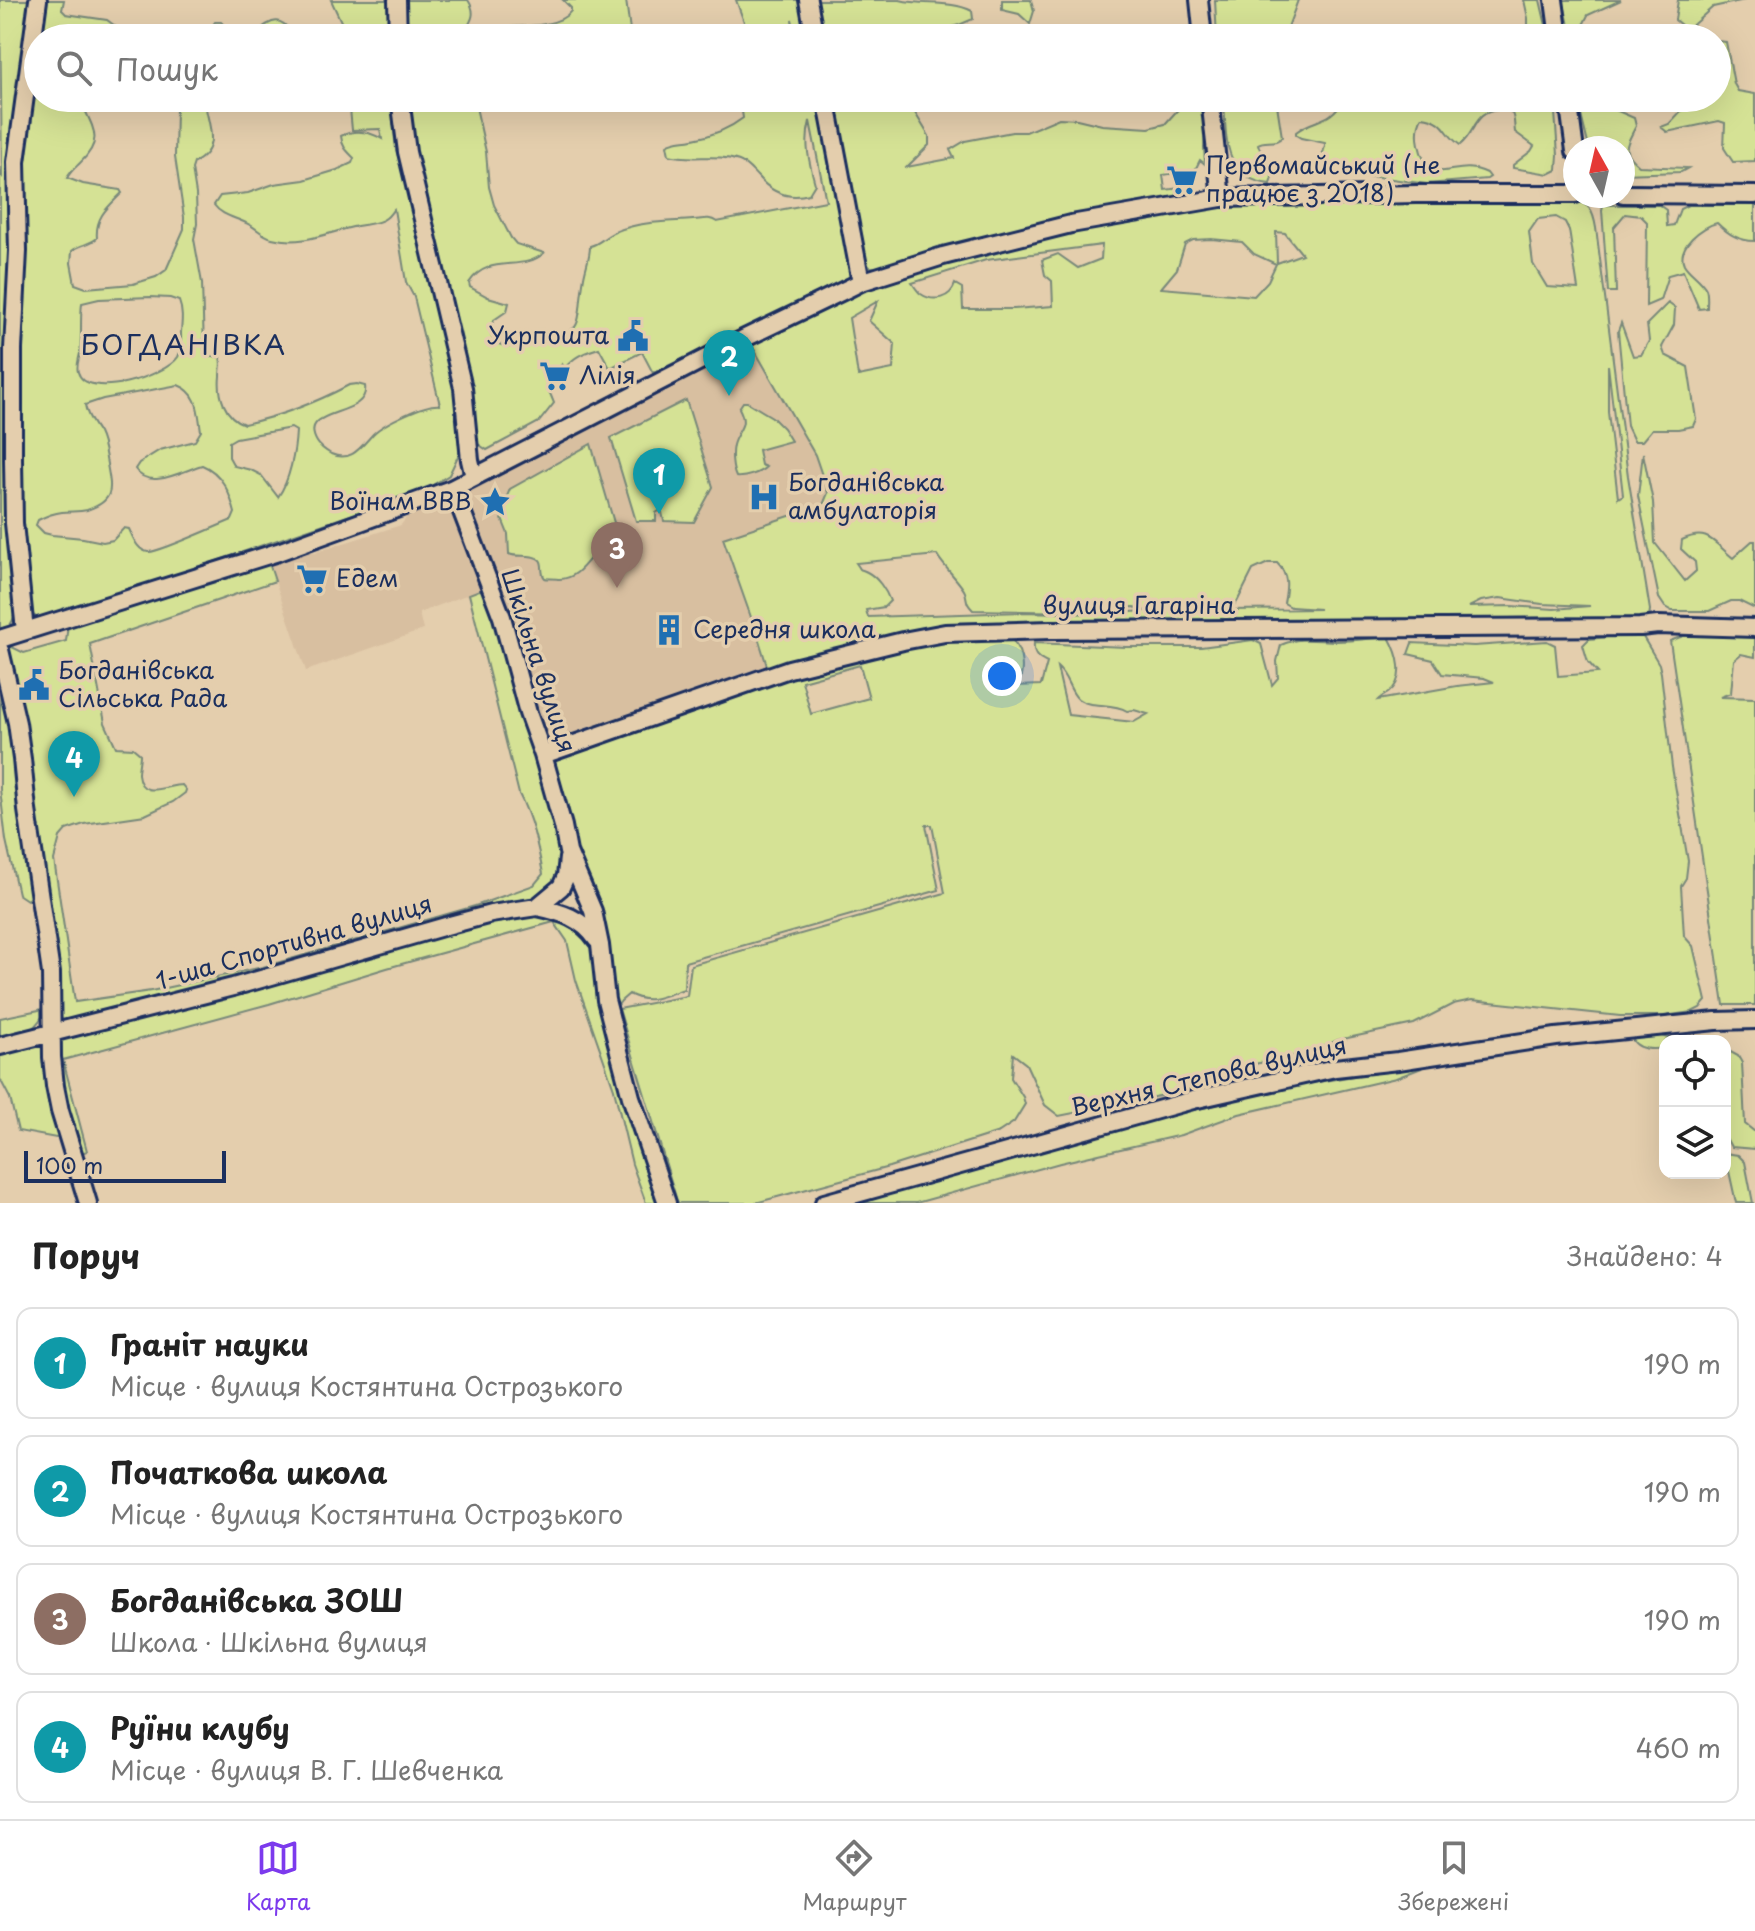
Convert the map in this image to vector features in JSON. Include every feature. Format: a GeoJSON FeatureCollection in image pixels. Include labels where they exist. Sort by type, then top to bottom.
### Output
{"type":"FeatureCollection","features":[{"type":"Feature","properties":{"kind":"street"},"geometry":{"type":"LineString","coordinates":[[35,24],[38,0]]}},
{"type":"Feature","properties":{"kind":"street"},"geometry":{"type":"LineString","coordinates":[[397,0],[398,24]]}},
{"type":"Feature","properties":{"kind":"street"},"geometry":{"type":"LineString","coordinates":[[808,0],[812,24]]}},
{"type":"Feature","properties":{"kind":"street"},"geometry":{"type":"LineString","coordinates":[[1199,0],[1202,24]]}},
{"type":"Feature","properties":{"kind":"street"},"geometry":{"type":"LineString","coordinates":[[1554,0],[1557,24]]}},
{"type":"Feature","properties":{"kind":"street"},"geometry":{"type":"LineString","coordinates":[[24,103],[16,162],[18,251],[13,349],[13,459],[14,523],[25,631]]}},
{"type":"Feature","properties":{"kind":"street"},"geometry":{"type":"LineString","coordinates":[[402,112],[407,152],[463,388],[474,477]]}},
{"type":"Feature","properties":{"kind":"street"},"geometry":{"type":"LineString","coordinates":[[829,112],[861,282]]}},
{"type":"Feature","properties":{"kind":"street"},"geometry":{"type":"LineString","coordinates":[[1212,112],[1221,198]]}},
{"type":"Feature","properties":{"kind":"street"},"geometry":{"type":"LineString","coordinates":[[1570,112],[1573,136]]}},
{"type":"Feature","properties":{"kind":"street"},"geometry":{"type":"LineString","coordinates":[[0,639],[278,552],[451,489],[861,282],[943,256],[1071,224],[1221,198],[1563,194]]}},
{"type":"Feature","properties":{"kind":"street"},"geometry":{"type":"LineString","coordinates":[[1635,194],[1755,195]]}},
{"type":"Feature","properties":{"kind":"street","name":"Шкільна вулиця"},"geometry":{"type":"LineString","coordinates":[[451,489],[502,617],[568,852],[593,911],[606,1000],[631,1097],[667,1203]]}},
{"type":"Feature","properties":{"kind":"street","name":"вулиця Гагаріна"},"geometry":{"type":"LineString","coordinates":[[543,755],[789,669],[945,633],[1658,625],[1755,628]]}},
{"type":"Feature","properties":{"kind":"street"},"geometry":{"type":"LineString","coordinates":[[0,650],[17,723],[51,973],[55,1086],[88,1203]]}},
{"type":"Feature","properties":{"kind":"street"},"geometry":{"type":"LineString","coordinates":[[537,907],[561,887],[566,876],[568,852]]}},
{"type":"Feature","properties":{"kind":"street"},"geometry":{"type":"LineString","coordinates":[[537,907],[574,918],[586,926],[600,945]]}},
{"type":"Feature","properties":{"kind":"street","name":"1-ша Спортивна вулиця"},"geometry":{"type":"LineString","coordinates":[[0,1046],[233,987],[491,914],[537,907]]}},
{"type":"Feature","properties":{"kind":"street","name":"Верхня Степова вулиця"},"geometry":{"type":"LineString","coordinates":[[824,1203],[1193,1100],[1335,1068],[1556,1037],[1755,1020]]}},
{"type":"Feature","properties":{"kind":"shaded area"},"geometry":{"type":"Polygon","coordinates":[[[750,342],[815,455],[831,503],[724,539],[768,669],[558,743],[548,742],[467,508],[464,488],[750,342]]]}},
{"type":"Feature","properties":{"kind":"shaded area"},"geometry":{"type":"Polygon","coordinates":[[[443,500],[451,504],[487,587],[419,613],[423,630],[306,671],[268,560],[301,550],[315,552],[401,525],[409,514],[443,500]]]}},
{"type":"Feature","properties":{"kind":"green space"},"geometry":{"type":"Polygon","coordinates":[[[0,0],[34,0],[30,24],[24,24],[24,68],[12,149],[15,614],[10,625],[0,631],[0,173],[2,176],[0,0]]]}},
{"type":"Feature","properties":{"kind":"green space"},"geometry":{"type":"Polygon","coordinates":[[[42,0],[64,0],[62,10],[66,14],[107,20],[112,24],[39,24],[42,0]]]}},
{"type":"Feature","properties":{"kind":"green space"},"geometry":{"type":"Polygon","coordinates":[[[331,0],[389,0],[391,24],[342,24],[331,0]]]}},
{"type":"Feature","properties":{"kind":"green space"},"geometry":{"type":"Polygon","coordinates":[[[404,0],[468,0],[473,11],[469,24],[406,24],[404,0]]]}},
{"type":"Feature","properties":{"kind":"green space"},"geometry":{"type":"Polygon","coordinates":[[[563,0],[626,0],[629,24],[545,24],[564,18],[571,8],[563,0]]]}},
{"type":"Feature","properties":{"kind":"green space"},"geometry":{"type":"Polygon","coordinates":[[[736,0],[802,0],[806,24],[793,24],[792,19],[793,24],[744,22],[736,0]]]}},
{"type":"Feature","properties":{"kind":"green space"},"geometry":{"type":"Polygon","coordinates":[[[816,0],[900,0],[946,4],[972,11],[973,19],[961,24],[820,24],[816,0]]]}},
{"type":"Feature","properties":{"kind":"green space"},"geometry":{"type":"Polygon","coordinates":[[[1002,0],[1031,0],[1034,11],[1030,24],[1019,14],[1002,10],[1002,0]]]}},
{"type":"Feature","properties":{"kind":"green space"},"geometry":{"type":"Polygon","coordinates":[[[1215,0],[1298,0],[1289,24],[1216,24],[1215,0]]]}},
{"type":"Feature","properties":{"kind":"green space"},"geometry":{"type":"Polygon","coordinates":[[[1524,0],[1540,0],[1546,24],[1528,24],[1524,0]]]}},
{"type":"Feature","properties":{"kind":"green space"},"geometry":{"type":"Polygon","coordinates":[[[1563,0],[1621,0],[1588,15],[1584,24],[1569,24],[1563,0]]]}},
{"type":"Feature","properties":{"kind":"green space"},"geometry":{"type":"Polygon","coordinates":[[[1678,0],[1745,0],[1713,7],[1694,24],[1680,24],[1675,20],[1678,0]]]}},
{"type":"Feature","properties":{"kind":"green space"},"geometry":{"type":"Polygon","coordinates":[[[1731,68],[1738,91],[1755,94],[1755,161],[1733,162],[1724,148],[1725,123],[1719,121],[1667,132],[1661,127],[1669,124],[1680,112],[1731,112],[1731,68]]]}},
{"type":"Feature","properties":{"kind":"green space"},"geometry":{"type":"Polygon","coordinates":[[[29,112],[86,112],[94,132],[94,144],[67,178],[122,193],[100,218],[97,238],[72,251],[75,284],[86,288],[133,284],[156,277],[166,270],[184,229],[175,157],[176,112],[207,112],[211,142],[192,169],[197,224],[194,239],[202,283],[204,349],[207,355],[220,357],[220,391],[224,404],[237,421],[244,424],[298,408],[349,385],[365,386],[364,396],[357,404],[324,417],[316,423],[313,431],[323,449],[344,456],[355,452],[395,419],[425,407],[440,405],[414,297],[406,282],[394,209],[380,222],[315,237],[283,240],[268,237],[224,214],[214,205],[220,196],[304,180],[352,163],[354,158],[344,146],[341,136],[362,132],[382,139],[380,129],[352,130],[350,112],[393,112],[396,150],[411,199],[455,382],[462,435],[459,454],[449,475],[426,489],[50,618],[35,617],[28,610],[20,513],[21,182],[29,112]],[[150,297],[99,299],[82,303],[81,347],[77,367],[84,380],[95,385],[110,385],[143,378],[171,364],[178,357],[182,320],[179,301],[150,297]],[[178,385],[85,405],[103,445],[110,480],[109,492],[103,502],[87,510],[59,512],[38,520],[36,525],[44,533],[103,542],[113,540],[124,528],[129,529],[138,546],[149,552],[232,520],[235,513],[228,491],[215,473],[202,465],[157,479],[141,475],[135,469],[160,450],[195,441],[201,431],[194,398],[178,385]],[[291,428],[229,442],[229,457],[234,466],[261,475],[278,497],[291,466],[296,431],[291,428]]]}},
{"type":"Feature","properties":{"kind":"green space"},"geometry":{"type":"Polygon","coordinates":[[[407,112],[477,112],[494,205],[516,244],[544,253],[526,262],[486,268],[469,283],[470,287],[488,297],[509,303],[507,311],[490,327],[492,338],[497,343],[513,346],[537,343],[560,336],[575,327],[590,246],[617,231],[655,222],[711,219],[717,222],[826,201],[810,121],[807,145],[815,184],[809,194],[794,196],[775,191],[739,161],[669,155],[667,145],[670,143],[699,138],[732,126],[743,118],[742,112],[822,112],[846,235],[850,281],[653,373],[642,352],[610,368],[599,348],[580,355],[565,368],[562,364],[547,386],[554,403],[539,422],[487,450],[475,442],[413,155],[407,112]]]}},
{"type":"Feature","properties":{"kind":"green space"},"geometry":{"type":"Polygon","coordinates":[[[836,112],[914,112],[929,136],[929,145],[907,167],[954,158],[950,150],[965,141],[1026,132],[1059,118],[1149,128],[1165,124],[1176,112],[1206,112],[1205,164],[1200,160],[1195,170],[1163,175],[1165,190],[1181,188],[1178,197],[1047,222],[880,268],[870,267],[865,262],[836,112]]]}},
{"type":"Feature","properties":{"kind":"green space"},"geometry":{"type":"Polygon","coordinates":[[[1225,112],[1278,112],[1282,137],[1277,141],[1258,144],[1271,167],[1270,184],[1243,174],[1235,164],[1227,140],[1225,112]]]}},
{"type":"Feature","properties":{"kind":"green space"},"geometry":{"type":"Polygon","coordinates":[[[1490,112],[1484,114],[1460,145],[1436,121],[1422,117],[1418,130],[1419,145],[1431,171],[1471,168],[1490,177],[1427,184],[1321,173],[1318,166],[1325,143],[1301,138],[1296,132],[1333,113],[1490,112]]]}},
{"type":"Feature","properties":{"kind":"green space"},"geometry":{"type":"Polygon","coordinates":[[[1510,112],[1555,112],[1557,170],[1549,174],[1513,168],[1534,146],[1515,132],[1510,112]]]}},
{"type":"Feature","properties":{"kind":"green space"},"geometry":{"type":"Polygon","coordinates":[[[1581,112],[1620,112],[1634,118],[1636,126],[1631,136],[1586,136],[1581,112]]]}},
{"type":"Feature","properties":{"kind":"green space"},"geometry":{"type":"Polygon","coordinates":[[[1635,162],[1639,166],[1688,168],[1681,172],[1635,174],[1635,162]]]}},
{"type":"Feature","properties":{"kind":"green space"},"geometry":{"type":"Polygon","coordinates":[[[1563,199],[1563,208],[1588,208],[1596,228],[1649,617],[1645,621],[1559,617],[969,624],[768,669],[723,538],[823,505],[828,493],[815,455],[750,342],[889,278],[991,249],[1224,201],[1563,199]],[[1556,217],[1538,219],[1529,232],[1533,264],[1547,287],[1578,289],[1569,230],[1565,222],[1556,217]],[[1276,232],[1277,263],[1302,254],[1285,233],[1276,232]],[[1193,240],[1185,244],[1177,269],[1161,288],[1254,296],[1268,281],[1276,264],[1254,254],[1242,242],[1193,240]],[[1102,245],[986,260],[912,283],[921,294],[936,298],[946,296],[955,284],[962,288],[963,309],[1053,306],[1052,281],[1045,275],[1042,260],[1058,254],[1078,268],[1101,259],[1102,245]],[[878,301],[849,318],[858,376],[893,369],[895,344],[869,321],[878,301]],[[1608,365],[1608,412],[1618,498],[1623,495],[1608,365]],[[937,555],[856,563],[878,580],[890,601],[884,607],[866,610],[868,617],[1146,611],[1134,607],[1081,612],[973,610],[965,592],[937,555]],[[1268,563],[1253,570],[1237,602],[1226,610],[1320,609],[1291,607],[1284,603],[1285,577],[1277,563],[1268,563]],[[1500,598],[1481,601],[1469,607],[1554,609],[1590,606],[1500,598]]]}},
{"type":"Feature","properties":{"kind":"green space"},"geometry":{"type":"Polygon","coordinates":[[[1659,205],[1666,210],[1667,226],[1674,225],[1680,209],[1688,205],[1755,205],[1755,241],[1734,236],[1717,223],[1704,228],[1687,244],[1683,257],[1686,267],[1706,289],[1707,308],[1699,309],[1683,271],[1668,275],[1660,300],[1646,306],[1647,222],[1641,216],[1625,214],[1614,227],[1616,292],[1608,292],[1602,210],[1659,205]]]}},
{"type":"Feature","properties":{"kind":"green space"},"geometry":{"type":"Polygon","coordinates":[[[1668,303],[1675,308],[1674,325],[1662,347],[1665,355],[1688,367],[1696,419],[1693,426],[1652,429],[1642,441],[1634,441],[1627,426],[1618,331],[1621,323],[1633,356],[1641,355],[1649,341],[1647,324],[1668,303]]]}},
{"type":"Feature","properties":{"kind":"green space"},"geometry":{"type":"Polygon","coordinates":[[[686,400],[713,487],[694,522],[664,521],[659,511],[656,521],[636,521],[611,438],[686,400]]]}},
{"type":"Feature","properties":{"kind":"green space"},"geometry":{"type":"Polygon","coordinates":[[[743,402],[772,417],[791,441],[758,450],[761,465],[766,467],[752,475],[736,477],[732,449],[743,424],[739,408],[743,402]]]}},
{"type":"Feature","properties":{"kind":"green space"},"geometry":{"type":"Polygon","coordinates":[[[591,444],[617,533],[572,576],[545,578],[537,558],[509,554],[508,534],[500,514],[510,489],[591,444]]]}},
{"type":"Feature","properties":{"kind":"green space"},"geometry":{"type":"Polygon","coordinates":[[[1643,453],[1653,502],[1655,543],[1685,581],[1696,571],[1695,562],[1681,549],[1682,540],[1698,536],[1710,538],[1733,558],[1755,541],[1755,609],[1739,601],[1731,601],[1709,611],[1672,611],[1665,607],[1659,598],[1638,496],[1643,453]]]}},
{"type":"Feature","properties":{"kind":"green space"},"geometry":{"type":"Polygon","coordinates":[[[268,560],[275,581],[90,644],[105,723],[116,747],[133,748],[140,754],[138,774],[144,787],[155,790],[182,785],[186,790],[173,802],[145,815],[84,824],[66,830],[60,837],[54,860],[75,1002],[151,991],[263,967],[475,906],[534,885],[543,874],[539,853],[519,794],[469,594],[487,587],[564,859],[557,878],[547,890],[534,897],[59,1026],[4,648],[12,647],[24,653],[66,641],[68,624],[268,560]]]}},
{"type":"Feature","properties":{"kind":"green space"},"geometry":{"type":"Polygon","coordinates":[[[1691,633],[1755,634],[1755,657],[1741,654],[1734,660],[1731,693],[1720,697],[1755,698],[1755,1005],[1724,1005],[1670,641],[1691,633]]]}},
{"type":"Feature","properties":{"kind":"green space"},"geometry":{"type":"Polygon","coordinates":[[[1626,635],[1643,637],[1659,664],[1688,861],[1686,878],[1681,886],[1684,936],[1693,946],[1706,1001],[1700,1008],[1664,1016],[1620,1016],[1472,1000],[1453,1004],[1414,1024],[1338,1040],[1308,1053],[1250,1065],[1184,1091],[1059,1116],[1045,1105],[1026,1064],[1013,1054],[1011,1078],[1025,1104],[1014,1122],[999,1132],[889,1167],[755,1203],[677,1201],[619,1009],[687,996],[691,965],[945,893],[932,825],[926,825],[939,890],[685,962],[684,989],[650,999],[629,994],[613,1012],[551,773],[553,760],[562,753],[766,682],[898,645],[980,637],[1013,641],[1022,664],[1017,686],[1041,685],[1047,663],[1036,656],[1034,643],[1201,647],[1253,640],[1261,644],[1272,685],[1278,678],[1277,661],[1281,645],[1288,642],[1389,637],[1398,658],[1399,673],[1394,687],[1378,700],[1494,682],[1484,678],[1442,674],[1433,660],[1408,654],[1412,643],[1474,646],[1547,641],[1555,645],[1558,676],[1598,673],[1588,662],[1583,645],[1589,639],[1626,635]],[[860,665],[802,681],[811,714],[869,698],[860,665]],[[1057,667],[1068,715],[1134,722],[1148,714],[1083,702],[1075,696],[1057,667]]]}},
{"type":"Feature","properties":{"kind":"green space"},"geometry":{"type":"Polygon","coordinates":[[[0,673],[5,687],[34,893],[27,900],[18,894],[6,840],[0,789],[0,673]]]}},
{"type":"Feature","properties":{"kind":"green space"},"geometry":{"type":"Polygon","coordinates":[[[549,913],[592,937],[662,1203],[646,1203],[632,1164],[614,1089],[576,980],[567,941],[554,922],[63,1060],[87,1151],[77,1155],[61,1101],[57,1041],[64,1035],[270,984],[491,922],[549,913]]]}},
{"type":"Feature","properties":{"kind":"green space"},"geometry":{"type":"Polygon","coordinates":[[[47,1006],[35,1026],[0,1042],[0,1018],[47,1006]]]}},
{"type":"Feature","properties":{"kind":"green space"},"geometry":{"type":"Polygon","coordinates":[[[1656,1034],[1659,1035],[1659,1048],[1642,1047],[1628,1038],[1656,1034]]]}},
{"type":"Feature","properties":{"kind":"green space"},"geometry":{"type":"Polygon","coordinates":[[[47,1039],[67,1140],[18,1131],[10,1098],[0,1079],[0,1051],[47,1039]]]}},
{"type":"Feature","properties":{"kind":"green space"},"geometry":{"type":"Polygon","coordinates":[[[1731,1052],[1742,1063],[1745,1124],[1755,1132],[1755,1149],[1731,1147],[1731,1052]]]}},
{"type":"Feature","properties":{"kind":"green space"},"geometry":{"type":"Polygon","coordinates":[[[1437,1062],[1396,1078],[1239,1114],[1181,1135],[1060,1163],[916,1203],[855,1203],[1102,1132],[1294,1086],[1437,1062]]]}},
{"type":"Feature","properties":{"kind":"green space"},"geometry":{"type":"Polygon","coordinates":[[[1731,1154],[1738,1155],[1745,1162],[1753,1203],[1736,1203],[1731,1179],[1731,1154]]]}},
{"type":"Feature","properties":{"kind":"place","name":"Первомайський (не працює з 2018)"},"geometry":{"type":"Point","coordinates":[1182,180]}},
{"type":"Feature","properties":{"kind":"place","name":"Укрпошта"},"geometry":{"type":"Point","coordinates":[633,336]}},
{"type":"Feature","properties":{"kind":"place","name":"Лілія"},"geometry":{"type":"Point","coordinates":[555,376]}},
{"type":"Feature","properties":{"kind":"place","name":"Початкова школа"},"geometry":{"type":"Point","coordinates":[729,396]}},
{"type":"Feature","properties":{"kind":"place","name":"Богданівська амбулаторія"},"geometry":{"type":"Point","coordinates":[764,497]}},
{"type":"Feature","properties":{"kind":"place","name":"Воїнам ВВВ"},"geometry":{"type":"Point","coordinates":[495,502]}},
{"type":"Feature","properties":{"kind":"place","name":"Граніт науки"},"geometry":{"type":"Point","coordinates":[659,514]}},
{"type":"Feature","properties":{"kind":"place","name":"Едем"},"geometry":{"type":"Point","coordinates":[312,579]}},
{"type":"Feature","properties":{"kind":"place","name":"Богданівська ЗОШ"},"geometry":{"type":"Point","coordinates":[617,588]}},
{"type":"Feature","properties":{"kind":"place","name":"Середня школа"},"geometry":{"type":"Point","coordinates":[669,630]}},
{"type":"Feature","properties":{"kind":"place","name":"Богданівська Сільська Рада"},"geometry":{"type":"Point","coordinates":[34,685]}},
{"type":"Feature","properties":{"kind":"place","name":"Руїни клубу"},"geometry":{"type":"Point","coordinates":[74,797]}},
{"type":"Feature","properties":{"kind":"district","name":"БОГДАНІВКА"},"geometry":{"type":"Point","coordinates":[184,345]}}]}
